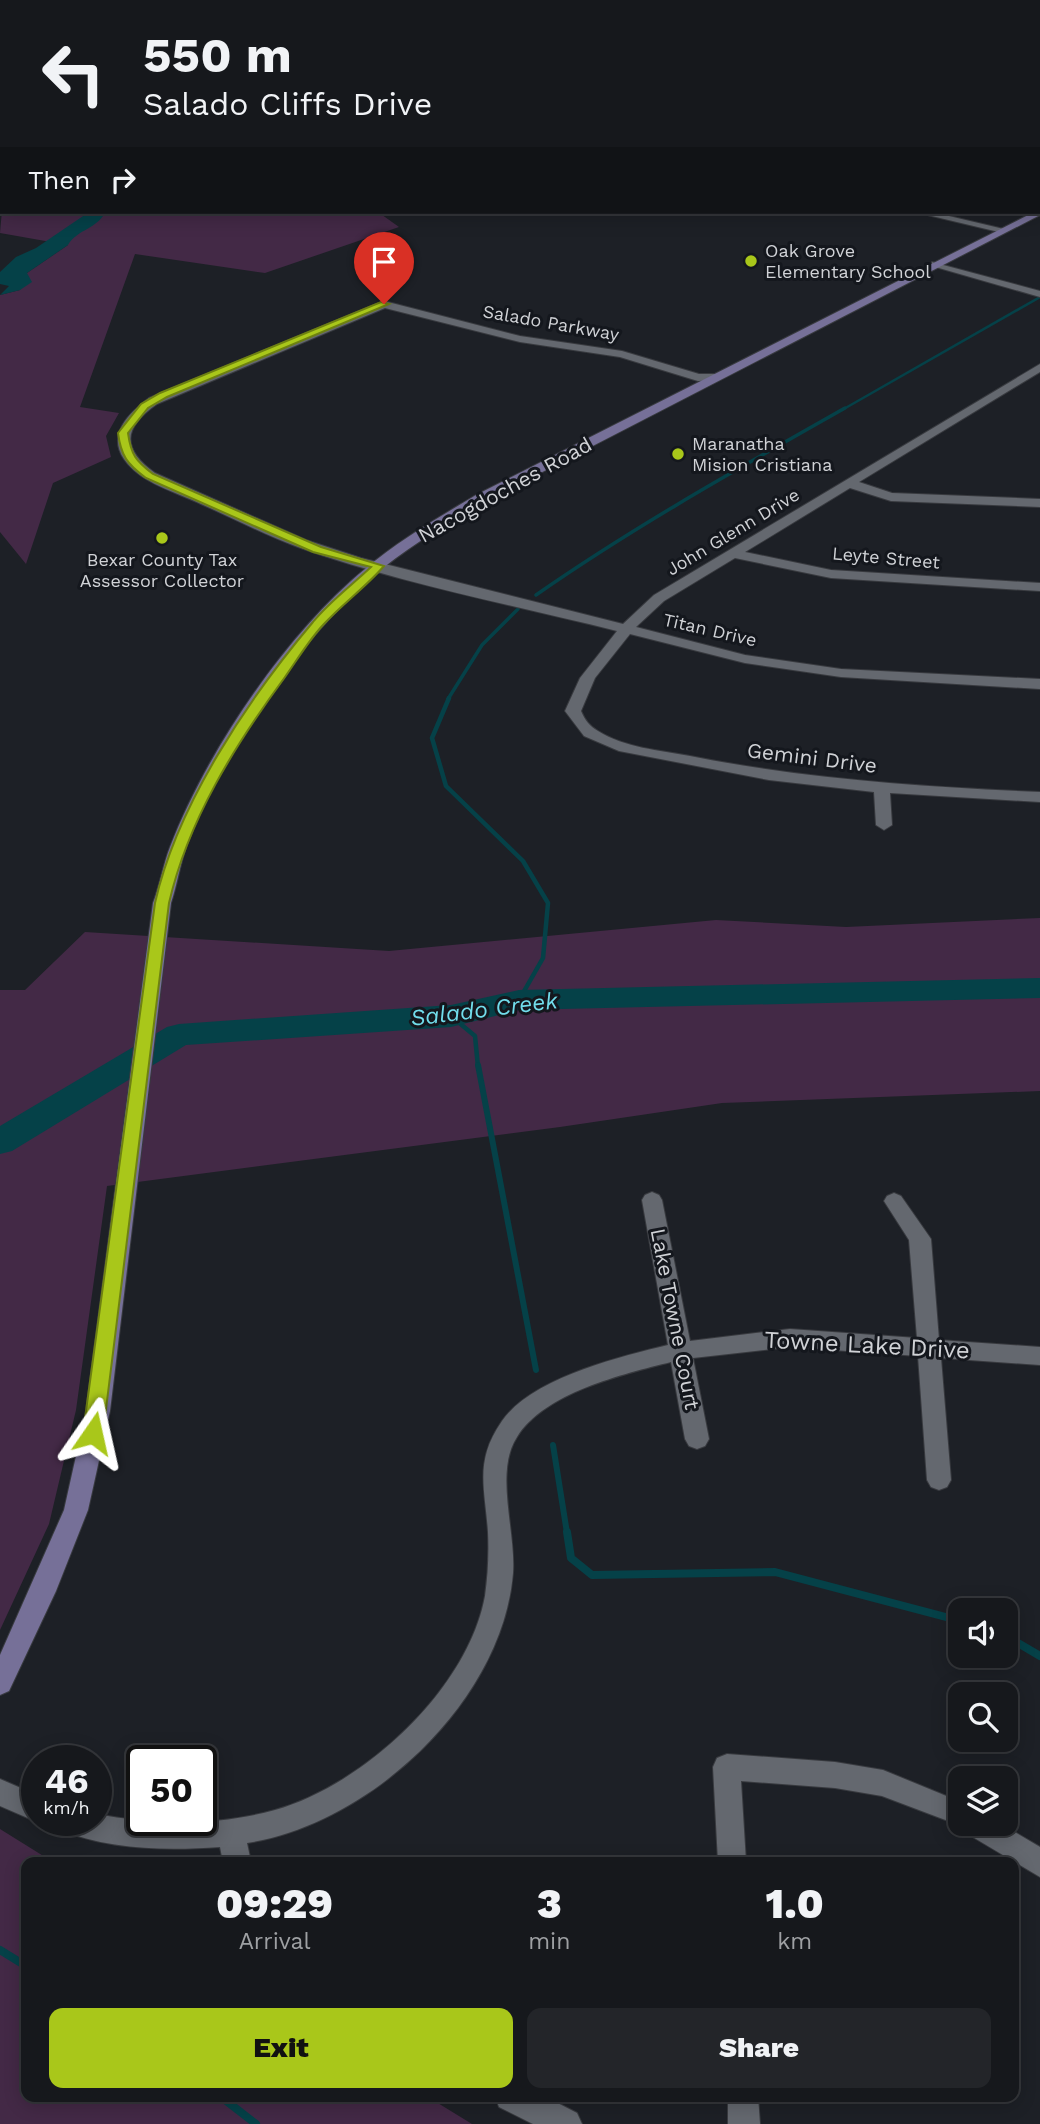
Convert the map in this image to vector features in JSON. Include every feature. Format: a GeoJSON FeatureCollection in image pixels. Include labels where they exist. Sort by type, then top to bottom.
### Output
{"type":"FeatureCollection","features":[{"type":"Feature","properties":{"kind":"main road","name":"Nacogdoches Road"},"geometry":{"type":"LineString","coordinates":[[0,1683],[43,1591],[76,1510],[98,1411],[157,942],[169,873],[179,844],[224,756],[298,647],[354,586],[438,524],[481,498],[1034,214]]}},
{"type":"Feature","properties":{"kind":"street"},"geometry":{"type":"LineString","coordinates":[[929,214],[1003,230]]}},
{"type":"Feature","properties":{"kind":"street"},"geometry":{"type":"LineString","coordinates":[[936,264],[1040,293]]}},
{"type":"Feature","properties":{"kind":"street","name":"Salado Parkway"},"geometry":{"type":"LineString","coordinates":[[123,442],[126,426],[153,401],[384,304],[520,339],[630,356],[698,378],[716,377]]}},
{"type":"Feature","properties":{"kind":"street","name":"John Glenn Drive"},"geometry":{"type":"LineString","coordinates":[[585,729],[573,711],[578,695],[608,649],[659,598],[1040,367]]}},
{"type":"Feature","properties":{"kind":"street","name":"Titan Drive"},"geometry":{"type":"LineString","coordinates":[[123,442],[131,463],[150,476],[317,549],[379,566],[745,659],[816,670],[1040,684]]}},
{"type":"Feature","properties":{"kind":"street"},"geometry":{"type":"LineString","coordinates":[[848,483],[891,497],[1040,503]]}},
{"type":"Feature","properties":{"kind":"street","name":"Leyte Street"},"geometry":{"type":"LineString","coordinates":[[731,553],[831,574],[1040,587]]}},
{"type":"Feature","properties":{"kind":"street","name":"Gemini Drive"},"geometry":{"type":"LineString","coordinates":[[585,729],[608,742],[627,747],[787,779],[882,788],[1040,797]]}},
{"type":"Feature","properties":{"kind":"street"},"geometry":{"type":"LineString","coordinates":[[882,788],[884,825]]}},
{"type":"Feature","properties":{"kind":"street","name":"Lake Towne Court"},"geometry":{"type":"LineString","coordinates":[[652,1200],[697,1438]]}},
{"type":"Feature","properties":{"kind":"street"},"geometry":{"type":"LineString","coordinates":[[894,1202],[920,1239],[939,1480]]}},
{"type":"Feature","properties":{"kind":"street","name":"Towne Lake Drive"},"geometry":{"type":"LineString","coordinates":[[112,1831],[142,1835],[206,1834],[276,1824],[354,1787],[399,1754],[458,1689],[492,1623],[502,1569],[494,1478],[495,1457],[506,1434],[524,1410],[577,1383],[681,1351],[752,1340],[790,1338],[1040,1356]]}},
{"type":"Feature","properties":{"kind":"street"},"geometry":{"type":"LineString","coordinates":[[732,1857],[727,1767],[835,1775],[883,1783],[948,1810]]}},
{"type":"Feature","properties":{"kind":"street"},"geometry":{"type":"LineString","coordinates":[[0,1792],[21,1802]]}},
{"type":"Feature","properties":{"kind":"street"},"geometry":{"type":"LineString","coordinates":[[230,1831],[236,1857]]}},
{"type":"Feature","properties":{"kind":"street"},"geometry":{"type":"LineString","coordinates":[[996,1836],[1040,1863]]}},
{"type":"Feature","properties":{"kind":"street"},"geometry":{"type":"LineString","coordinates":[[522,2102],[566,2124]]}},
{"type":"Feature","properties":{"kind":"street"},"geometry":{"type":"LineString","coordinates":[[743,2102],[744,2124]]}},
{"type":"Feature","properties":{"kind":"shaded area"},"geometry":{"type":"Polygon","coordinates":[[[2,214],[381,214],[399,227],[265,273],[135,254],[80,407],[119,413],[106,436],[111,457],[53,483],[26,564],[0,532],[0,295],[20,290],[27,273],[68,245],[0,233],[2,214]]]}},
{"type":"Feature","properties":{"kind":"shaded area"},"geometry":{"type":"Polygon","coordinates":[[[1040,918],[1040,1091],[722,1103],[560,1127],[107,1186],[76,1410],[49,1524],[0,1630],[0,990],[25,990],[85,932],[389,951],[716,920],[846,927],[1040,918]]]}},
{"type":"Feature","properties":{"kind":"shaded area"},"geometry":{"type":"Polygon","coordinates":[[[0,1829],[45,1857],[21,1857],[21,2102],[436,2102],[472,2124],[0,2124],[0,1829]]]}},
{"type":"Feature","properties":{"kind":"water"},"geometry":{"type":"Polygon","coordinates":[[[86,214],[102,214],[95,224],[27,273],[32,282],[20,290],[0,295],[9,286],[0,284],[0,272],[16,257],[36,248],[86,214]]]}},
{"type":"Feature","properties":{"kind":"waterway"},"geometry":{"type":"LineString","coordinates":[[842,410],[1040,297]]}},
{"type":"Feature","properties":{"kind":"waterway"},"geometry":{"type":"LineString","coordinates":[[536,595],[650,521],[845,408]]}},
{"type":"Feature","properties":{"kind":"waterway"},"geometry":{"type":"LineString","coordinates":[[448,699],[482,645],[518,609]]}},
{"type":"Feature","properties":{"kind":"waterway"},"geometry":{"type":"LineString","coordinates":[[449,698],[432,738],[446,786],[523,861],[548,903],[543,958],[519,1000]]}},
{"type":"Feature","properties":{"kind":"waterway","name":"Salado Creek"},"geometry":{"type":"LineString","coordinates":[[0,1142],[179,1035],[451,1016],[519,1000],[1040,988]]}},
{"type":"Feature","properties":{"kind":"waterway"},"geometry":{"type":"LineString","coordinates":[[451,1016],[475,1036],[478,1067]]}},
{"type":"Feature","properties":{"kind":"waterway"},"geometry":{"type":"LineString","coordinates":[[478,1065],[536,1370]]}},
{"type":"Feature","properties":{"kind":"waterway"},"geometry":{"type":"LineString","coordinates":[[553,1445],[567,1533]]}},
{"type":"Feature","properties":{"kind":"waterway"},"geometry":{"type":"LineString","coordinates":[[567,1532],[571,1558],[592,1575],[775,1572],[948,1618]]}},
{"type":"Feature","properties":{"kind":"waterway"},"geometry":{"type":"LineString","coordinates":[[1018,1643],[1040,1656]]}},
{"type":"Feature","properties":{"kind":"waterway"},"geometry":{"type":"LineString","coordinates":[[0,1950],[21,1963]]}},
{"type":"Feature","properties":{"kind":"waterway"},"geometry":{"type":"LineString","coordinates":[[228,2102],[256,2124]]}},
{"type":"Feature","properties":{"kind":"place","name":"Oak Grove Elementary School"},"geometry":{"type":"Point","coordinates":[751,261]}},
{"type":"Feature","properties":{"kind":"place","name":"Maranatha Mision Cristiana"},"geometry":{"type":"Point","coordinates":[678,454]}},
{"type":"Feature","properties":{"kind":"place","name":"Bexar County Tax Assessor Collector"},"geometry":{"type":"Point","coordinates":[162,538]}},
{"type":"Feature","properties":{"kind":"route"},"geometry":{"type":"LineString","coordinates":[[93,1433],[98,1411],[162,903],[169,873],[179,844],[206,789],[253,712],[318,623],[354,586],[379,566],[317,549],[150,476],[131,463],[126,454],[123,433],[144,406],[163,395],[384,304]]}}]}
